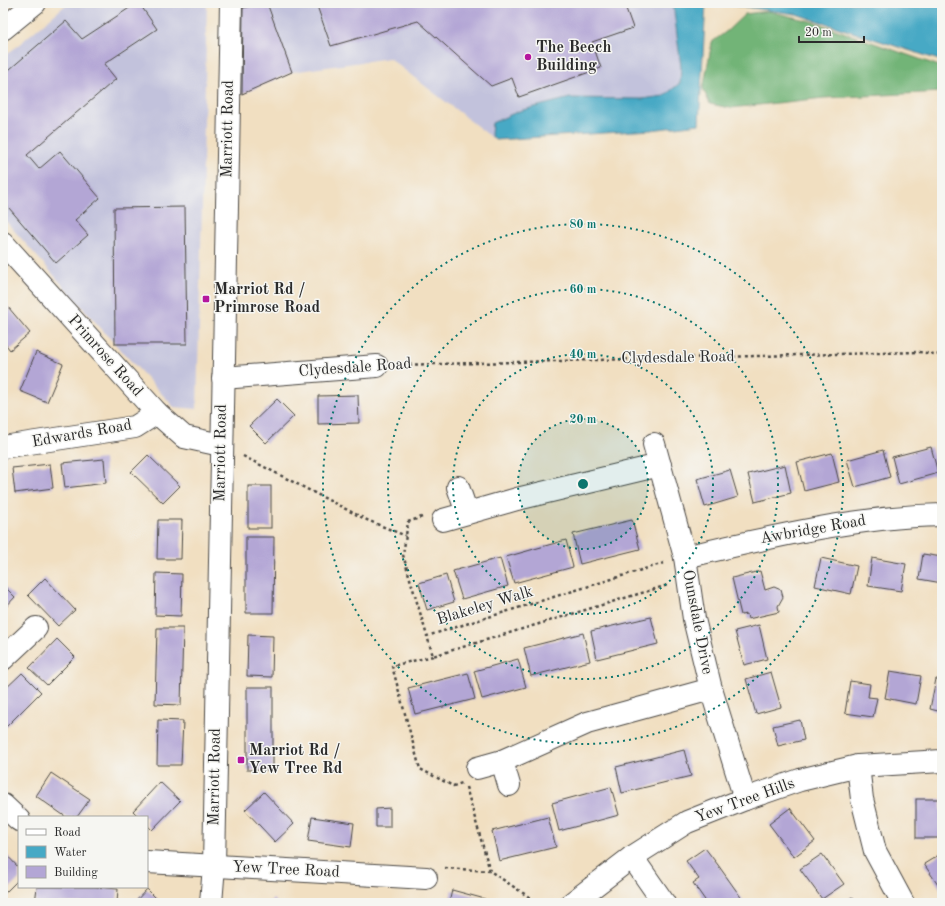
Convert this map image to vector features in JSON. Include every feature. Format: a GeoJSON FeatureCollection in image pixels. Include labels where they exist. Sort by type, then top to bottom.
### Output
{"type":"FeatureCollection","features":[{"type":"Feature","properties":{"kind":"street"},"geometry":{"type":"LineString","coordinates":[[3,29],[35,3]]}},
{"type":"Feature","properties":{"kind":"street","name":"Marriott Road"},"geometry":{"type":"LineString","coordinates":[[211,903],[214,866],[221,445],[231,3]]}},
{"type":"Feature","properties":{"kind":"street","name":"Primrose Road"},"geometry":{"type":"LineString","coordinates":[[3,243],[157,413],[184,437],[221,445]]}},
{"type":"Feature","properties":{"kind":"street","name":"Clydesdale Road"},"geometry":{"type":"LineString","coordinates":[[223,378],[377,366]]}},
{"type":"Feature","properties":{"kind":"street","name":"Edwards Road"},"geometry":{"type":"LineString","coordinates":[[3,447],[135,427],[157,413]]}},
{"type":"Feature","properties":{"kind":"street","name":"Ounsdale Drive"},"geometry":{"type":"LineString","coordinates":[[654,444],[685,557],[687,579],[711,689],[745,799]]}},
{"type":"Feature","properties":{"kind":"street"},"geometry":{"type":"LineString","coordinates":[[443,520],[517,499],[660,465]]}},
{"type":"Feature","properties":{"kind":"street"},"geometry":{"type":"LineString","coordinates":[[458,487],[467,513]]}},
{"type":"Feature","properties":{"kind":"street","name":"Awbridge Road"},"geometry":{"type":"LineString","coordinates":[[685,557],[764,538],[844,523],[942,515]]}},
{"type":"Feature","properties":{"kind":"street"},"geometry":{"type":"LineString","coordinates":[[3,659],[36,628]]}},
{"type":"Feature","properties":{"kind":"street"},"geometry":{"type":"LineString","coordinates":[[477,768],[502,761],[587,723],[711,689]]}},
{"type":"Feature","properties":{"kind":"street"},"geometry":{"type":"LineString","coordinates":[[502,761],[509,785]]}},
{"type":"Feature","properties":{"kind":"street","name":"Yew Tree Hills"},"geometry":{"type":"LineString","coordinates":[[572,903],[632,857],[687,822],[745,799],[800,780],[858,766],[942,761]]}},
{"type":"Feature","properties":{"kind":"street"},"geometry":{"type":"LineString","coordinates":[[858,766],[862,799],[875,851],[903,903]]}},
{"type":"Feature","properties":{"kind":"street"},"geometry":{"type":"LineString","coordinates":[[3,805],[18,819]]}},
{"type":"Feature","properties":{"kind":"street"},"geometry":{"type":"LineString","coordinates":[[632,857],[664,903]]}},
{"type":"Feature","properties":{"kind":"street","name":"Yew Tree Road"},"geometry":{"type":"LineString","coordinates":[[148,862],[426,878]]}},
{"type":"Feature","properties":{"kind":"path","name":"Clydesdale Road"},"geometry":{"type":"LineString","coordinates":[[377,366],[919,352],[942,355]]}},
{"type":"Feature","properties":{"kind":"path"},"geometry":{"type":"LineString","coordinates":[[221,445],[367,520],[406,536]]}},
{"type":"Feature","properties":{"kind":"path"},"geometry":{"type":"LineString","coordinates":[[427,636],[403,555],[408,522],[437,511],[443,520]]}},
{"type":"Feature","properties":{"kind":"path","name":"Blakeley Walk"},"geometry":{"type":"LineString","coordinates":[[685,557],[427,636],[433,656],[687,579]]}},
{"type":"Feature","properties":{"kind":"path"},"geometry":{"type":"LineString","coordinates":[[433,656],[392,666],[420,769],[453,786],[465,782],[490,872]]}},
{"type":"Feature","properties":{"kind":"path"},"geometry":{"type":"LineString","coordinates":[[426,878],[433,867],[490,872],[538,903]]}},
{"type":"Feature","properties":{"kind":"shaded area"},"geometry":{"type":"Polygon","coordinates":[[[68,3],[207,3],[197,409],[174,407],[115,344],[3,218],[3,58],[68,3]]]}},
{"type":"Feature","properties":{"kind":"shaded area"},"geometry":{"type":"Polygon","coordinates":[[[231,3],[689,3],[699,124],[495,140],[389,58],[292,72],[229,98],[231,3]]]}},
{"type":"Feature","properties":{"kind":"green space"},"geometry":{"type":"Polygon","coordinates":[[[768,11],[814,22],[942,67],[942,92],[824,98],[730,108],[710,104],[703,89],[712,42],[727,31],[745,14],[768,11]]]}},
{"type":"Feature","properties":{"kind":"water"},"geometry":{"type":"Polygon","coordinates":[[[673,3],[706,3],[699,124],[651,130],[495,140],[491,135],[492,123],[519,111],[570,98],[642,99],[664,96],[680,83],[681,67],[673,3]]]}},
{"type":"Feature","properties":{"kind":"water"},"geometry":{"type":"Polygon","coordinates":[[[716,3],[942,3],[942,61],[796,14],[716,3]]]}},
{"type":"Feature","properties":{"kind":"building"},"geometry":{"type":"Polygon","coordinates":[[[139,3],[157,29],[104,64],[116,79],[27,155],[39,169],[60,151],[100,198],[75,220],[88,235],[56,263],[3,201],[3,75],[66,21],[82,39],[139,3]]]}},
{"type":"Feature","properties":{"kind":"building"},"geometry":{"type":"Polygon","coordinates":[[[267,3],[292,72],[242,94],[243,8],[267,3]]]}},
{"type":"Feature","properties":{"kind":"building","name":"The Beech Building"},"geometry":{"type":"Polygon","coordinates":[[[316,3],[624,3],[633,28],[592,42],[601,68],[519,97],[512,78],[491,86],[418,21],[331,46],[316,3]]]}},
{"type":"Feature","properties":{"kind":"building"},"geometry":{"type":"Polygon","coordinates":[[[185,207],[187,344],[115,344],[114,208],[185,207]]]}},
{"type":"Feature","properties":{"kind":"building"},"geometry":{"type":"Polygon","coordinates":[[[3,301],[30,333],[10,350],[3,341],[3,301]]]}},
{"type":"Feature","properties":{"kind":"building"},"geometry":{"type":"Polygon","coordinates":[[[36,352],[63,364],[47,402],[20,391],[36,352]]]}},
{"type":"Feature","properties":{"kind":"building"},"geometry":{"type":"Polygon","coordinates":[[[358,395],[359,423],[318,424],[318,396],[358,395]]]}},
{"type":"Feature","properties":{"kind":"building"},"geometry":{"type":"Polygon","coordinates":[[[277,399],[294,416],[266,443],[249,426],[277,399]]]}},
{"type":"Feature","properties":{"kind":"building"},"geometry":{"type":"Polygon","coordinates":[[[931,447],[938,473],[899,484],[892,457],[931,447]]]}},
{"type":"Feature","properties":{"kind":"building"},"geometry":{"type":"Polygon","coordinates":[[[883,450],[890,477],[855,487],[847,460],[883,450]]]}},
{"type":"Feature","properties":{"kind":"building"},"geometry":{"type":"Polygon","coordinates":[[[832,453],[839,482],[804,491],[797,462],[832,453]]]}},
{"type":"Feature","properties":{"kind":"building"},"geometry":{"type":"Polygon","coordinates":[[[148,455],[180,486],[163,503],[131,472],[148,455]]]}},
{"type":"Feature","properties":{"kind":"building"},"geometry":{"type":"Polygon","coordinates":[[[104,459],[106,483],[65,488],[62,463],[104,459]]]}},
{"type":"Feature","properties":{"kind":"building"},"geometry":{"type":"Polygon","coordinates":[[[50,464],[53,488],[15,493],[12,468],[50,464]]]}},
{"type":"Feature","properties":{"kind":"building"},"geometry":{"type":"Polygon","coordinates":[[[785,465],[791,493],[755,502],[748,474],[785,465]]]}},
{"type":"Feature","properties":{"kind":"building"},"geometry":{"type":"Polygon","coordinates":[[[730,470],[738,497],[705,507],[697,479],[730,470]]]}},
{"type":"Feature","properties":{"kind":"building"},"geometry":{"type":"Polygon","coordinates":[[[248,486],[271,486],[271,528],[248,528],[248,486]]]}},
{"type":"Feature","properties":{"kind":"building"},"geometry":{"type":"Polygon","coordinates":[[[158,520],[182,520],[181,559],[157,559],[158,520]]]}},
{"type":"Feature","properties":{"kind":"building"},"geometry":{"type":"Polygon","coordinates":[[[632,520],[640,549],[580,564],[573,534],[632,520]]]}},
{"type":"Feature","properties":{"kind":"building"},"geometry":{"type":"Polygon","coordinates":[[[246,537],[274,537],[273,613],[246,613],[246,537]]]}},
{"type":"Feature","properties":{"kind":"building"},"geometry":{"type":"Polygon","coordinates":[[[566,540],[573,567],[514,583],[506,557],[566,540]]]}},
{"type":"Feature","properties":{"kind":"building"},"geometry":{"type":"Polygon","coordinates":[[[923,554],[942,557],[942,583],[919,579],[923,554]]]}},
{"type":"Feature","properties":{"kind":"building"},"geometry":{"type":"Polygon","coordinates":[[[500,558],[508,586],[462,599],[453,571],[500,558]]]}},
{"type":"Feature","properties":{"kind":"building"},"geometry":{"type":"Polygon","coordinates":[[[821,558],[857,566],[851,594],[815,586],[821,558]]]}},
{"type":"Feature","properties":{"kind":"building"},"geometry":{"type":"Polygon","coordinates":[[[872,558],[906,564],[901,591],[868,586],[872,558]]]}},
{"type":"Feature","properties":{"kind":"building"},"geometry":{"type":"Polygon","coordinates":[[[760,571],[765,590],[774,587],[781,590],[783,597],[778,606],[779,612],[748,619],[747,614],[741,615],[732,578],[760,571]]]}},
{"type":"Feature","properties":{"kind":"building"},"geometry":{"type":"Polygon","coordinates":[[[156,573],[182,574],[181,616],[155,615],[156,573]]]}},
{"type":"Feature","properties":{"kind":"building"},"geometry":{"type":"Polygon","coordinates":[[[446,575],[454,602],[427,610],[419,583],[446,575]]]}},
{"type":"Feature","properties":{"kind":"building"},"geometry":{"type":"Polygon","coordinates":[[[45,578],[75,610],[58,626],[28,595],[45,578]]]}},
{"type":"Feature","properties":{"kind":"building"},"geometry":{"type":"Polygon","coordinates":[[[3,585],[15,597],[3,610],[3,585]]]}},
{"type":"Feature","properties":{"kind":"building"},"geometry":{"type":"Polygon","coordinates":[[[651,617],[658,644],[597,659],[591,631],[651,617]]]}},
{"type":"Feature","properties":{"kind":"building"},"geometry":{"type":"Polygon","coordinates":[[[759,625],[767,659],[744,665],[735,631],[759,625]]]}},
{"type":"Feature","properties":{"kind":"building"},"geometry":{"type":"Polygon","coordinates":[[[157,628],[183,628],[181,705],[155,704],[157,628]]]}},
{"type":"Feature","properties":{"kind":"building"},"geometry":{"type":"Polygon","coordinates":[[[583,633],[590,661],[531,676],[524,648],[583,633]]]}},
{"type":"Feature","properties":{"kind":"building"},"geometry":{"type":"Polygon","coordinates":[[[248,635],[273,636],[272,677],[247,676],[248,635]]]}},
{"type":"Feature","properties":{"kind":"building"},"geometry":{"type":"Polygon","coordinates":[[[57,639],[75,657],[47,685],[29,668],[57,639]]]}},
{"type":"Feature","properties":{"kind":"building"},"geometry":{"type":"Polygon","coordinates":[[[518,659],[526,687],[482,699],[474,671],[518,659]]]}},
{"type":"Feature","properties":{"kind":"building"},"geometry":{"type":"Polygon","coordinates":[[[890,671],[921,676],[916,704],[885,698],[890,671]]]}},
{"type":"Feature","properties":{"kind":"building"},"geometry":{"type":"Polygon","coordinates":[[[771,672],[781,707],[756,714],[746,679],[771,672]]]}},
{"type":"Feature","properties":{"kind":"building"},"geometry":{"type":"Polygon","coordinates":[[[22,673],[41,692],[3,730],[3,691],[22,673]]]}},
{"type":"Feature","properties":{"kind":"building"},"geometry":{"type":"Polygon","coordinates":[[[468,673],[475,699],[415,714],[408,688],[468,673]]]}},
{"type":"Feature","properties":{"kind":"building"},"geometry":{"type":"Polygon","coordinates":[[[936,679],[942,680],[942,712],[930,709],[936,679]]]}},
{"type":"Feature","properties":{"kind":"building"},"geometry":{"type":"Polygon","coordinates":[[[850,681],[870,684],[868,697],[877,698],[873,717],[845,713],[850,681]]]}},
{"type":"Feature","properties":{"kind":"building"},"geometry":{"type":"Polygon","coordinates":[[[247,687],[273,687],[273,770],[247,770],[247,687]]]}},
{"type":"Feature","properties":{"kind":"building"},"geometry":{"type":"Polygon","coordinates":[[[158,720],[183,721],[181,765],[157,765],[158,720]]]}},
{"type":"Feature","properties":{"kind":"building"},"geometry":{"type":"Polygon","coordinates":[[[800,720],[804,740],[778,746],[773,726],[800,720]]]}},
{"type":"Feature","properties":{"kind":"building"},"geometry":{"type":"Polygon","coordinates":[[[684,750],[691,776],[622,793],[616,767],[684,750]]]}},
{"type":"Feature","properties":{"kind":"building"},"geometry":{"type":"Polygon","coordinates":[[[51,773],[90,799],[78,816],[65,816],[36,796],[51,773]]]}},
{"type":"Feature","properties":{"kind":"building"},"geometry":{"type":"Polygon","coordinates":[[[160,782],[180,801],[152,830],[148,826],[148,816],[138,816],[133,811],[160,782]]]}},
{"type":"Feature","properties":{"kind":"building"},"geometry":{"type":"Polygon","coordinates":[[[611,787],[619,815],[559,831],[552,803],[611,787]]]}},
{"type":"Feature","properties":{"kind":"building"},"geometry":{"type":"Polygon","coordinates":[[[264,792],[294,824],[275,842],[245,810],[264,792]]]}},
{"type":"Feature","properties":{"kind":"building"},"geometry":{"type":"Polygon","coordinates":[[[916,799],[941,799],[941,838],[916,838],[916,799]]]}},
{"type":"Feature","properties":{"kind":"building"},"geometry":{"type":"Polygon","coordinates":[[[390,808],[390,827],[376,827],[376,809],[390,808]]]}},
{"type":"Feature","properties":{"kind":"building"},"geometry":{"type":"Polygon","coordinates":[[[790,808],[815,841],[794,857],[769,824],[790,808]]]}},
{"type":"Feature","properties":{"kind":"building"},"geometry":{"type":"Polygon","coordinates":[[[312,817],[354,823],[351,847],[308,841],[312,817]]]}},
{"type":"Feature","properties":{"kind":"building"},"geometry":{"type":"Polygon","coordinates":[[[548,817],[556,847],[499,861],[492,831],[548,817]]]}},
{"type":"Feature","properties":{"kind":"building"},"geometry":{"type":"Polygon","coordinates":[[[705,848],[745,903],[707,903],[693,883],[699,879],[686,861],[705,848]]]}},
{"type":"Feature","properties":{"kind":"building"},"geometry":{"type":"Polygon","coordinates":[[[3,851],[18,867],[18,880],[3,895],[3,851]]]}},
{"type":"Feature","properties":{"kind":"building"},"geometry":{"type":"Polygon","coordinates":[[[942,853],[942,891],[924,864],[942,853]]]}},
{"type":"Feature","properties":{"kind":"building"},"geometry":{"type":"Polygon","coordinates":[[[822,854],[844,884],[822,899],[800,869],[822,854]]]}},
{"type":"Feature","properties":{"kind":"building"},"geometry":{"type":"Polygon","coordinates":[[[37,888],[118,889],[117,903],[35,903],[37,888]]]}},
{"type":"Feature","properties":{"kind":"building"},"geometry":{"type":"Polygon","coordinates":[[[147,889],[161,903],[134,903],[147,889]]]}},
{"type":"Feature","properties":{"kind":"building"},"geometry":{"type":"Polygon","coordinates":[[[452,890],[485,899],[484,903],[449,903],[452,890]]]}},
{"type":"Feature","properties":{"kind":"building"},"geometry":{"type":"Polygon","coordinates":[[[852,897],[857,903],[843,903],[852,897]]]}},
{"type":"Feature","properties":{"kind":"building"},"geometry":{"type":"Polygon","coordinates":[[[273,899],[277,903],[268,903],[273,899]]]}},
{"type":"Feature","properties":{"kind":"place","name":"The Beech Building"},"geometry":{"type":"Point","coordinates":[528,57]}},
{"type":"Feature","properties":{"kind":"place","name":"Marriot Rd / Primrose Road"},"geometry":{"type":"Point","coordinates":[206,299]}},
{"type":"Feature","properties":{"kind":"place","name":"Marriot Rd / Yew Tree Rd"},"geometry":{"type":"Point","coordinates":[241,760]}}]}
